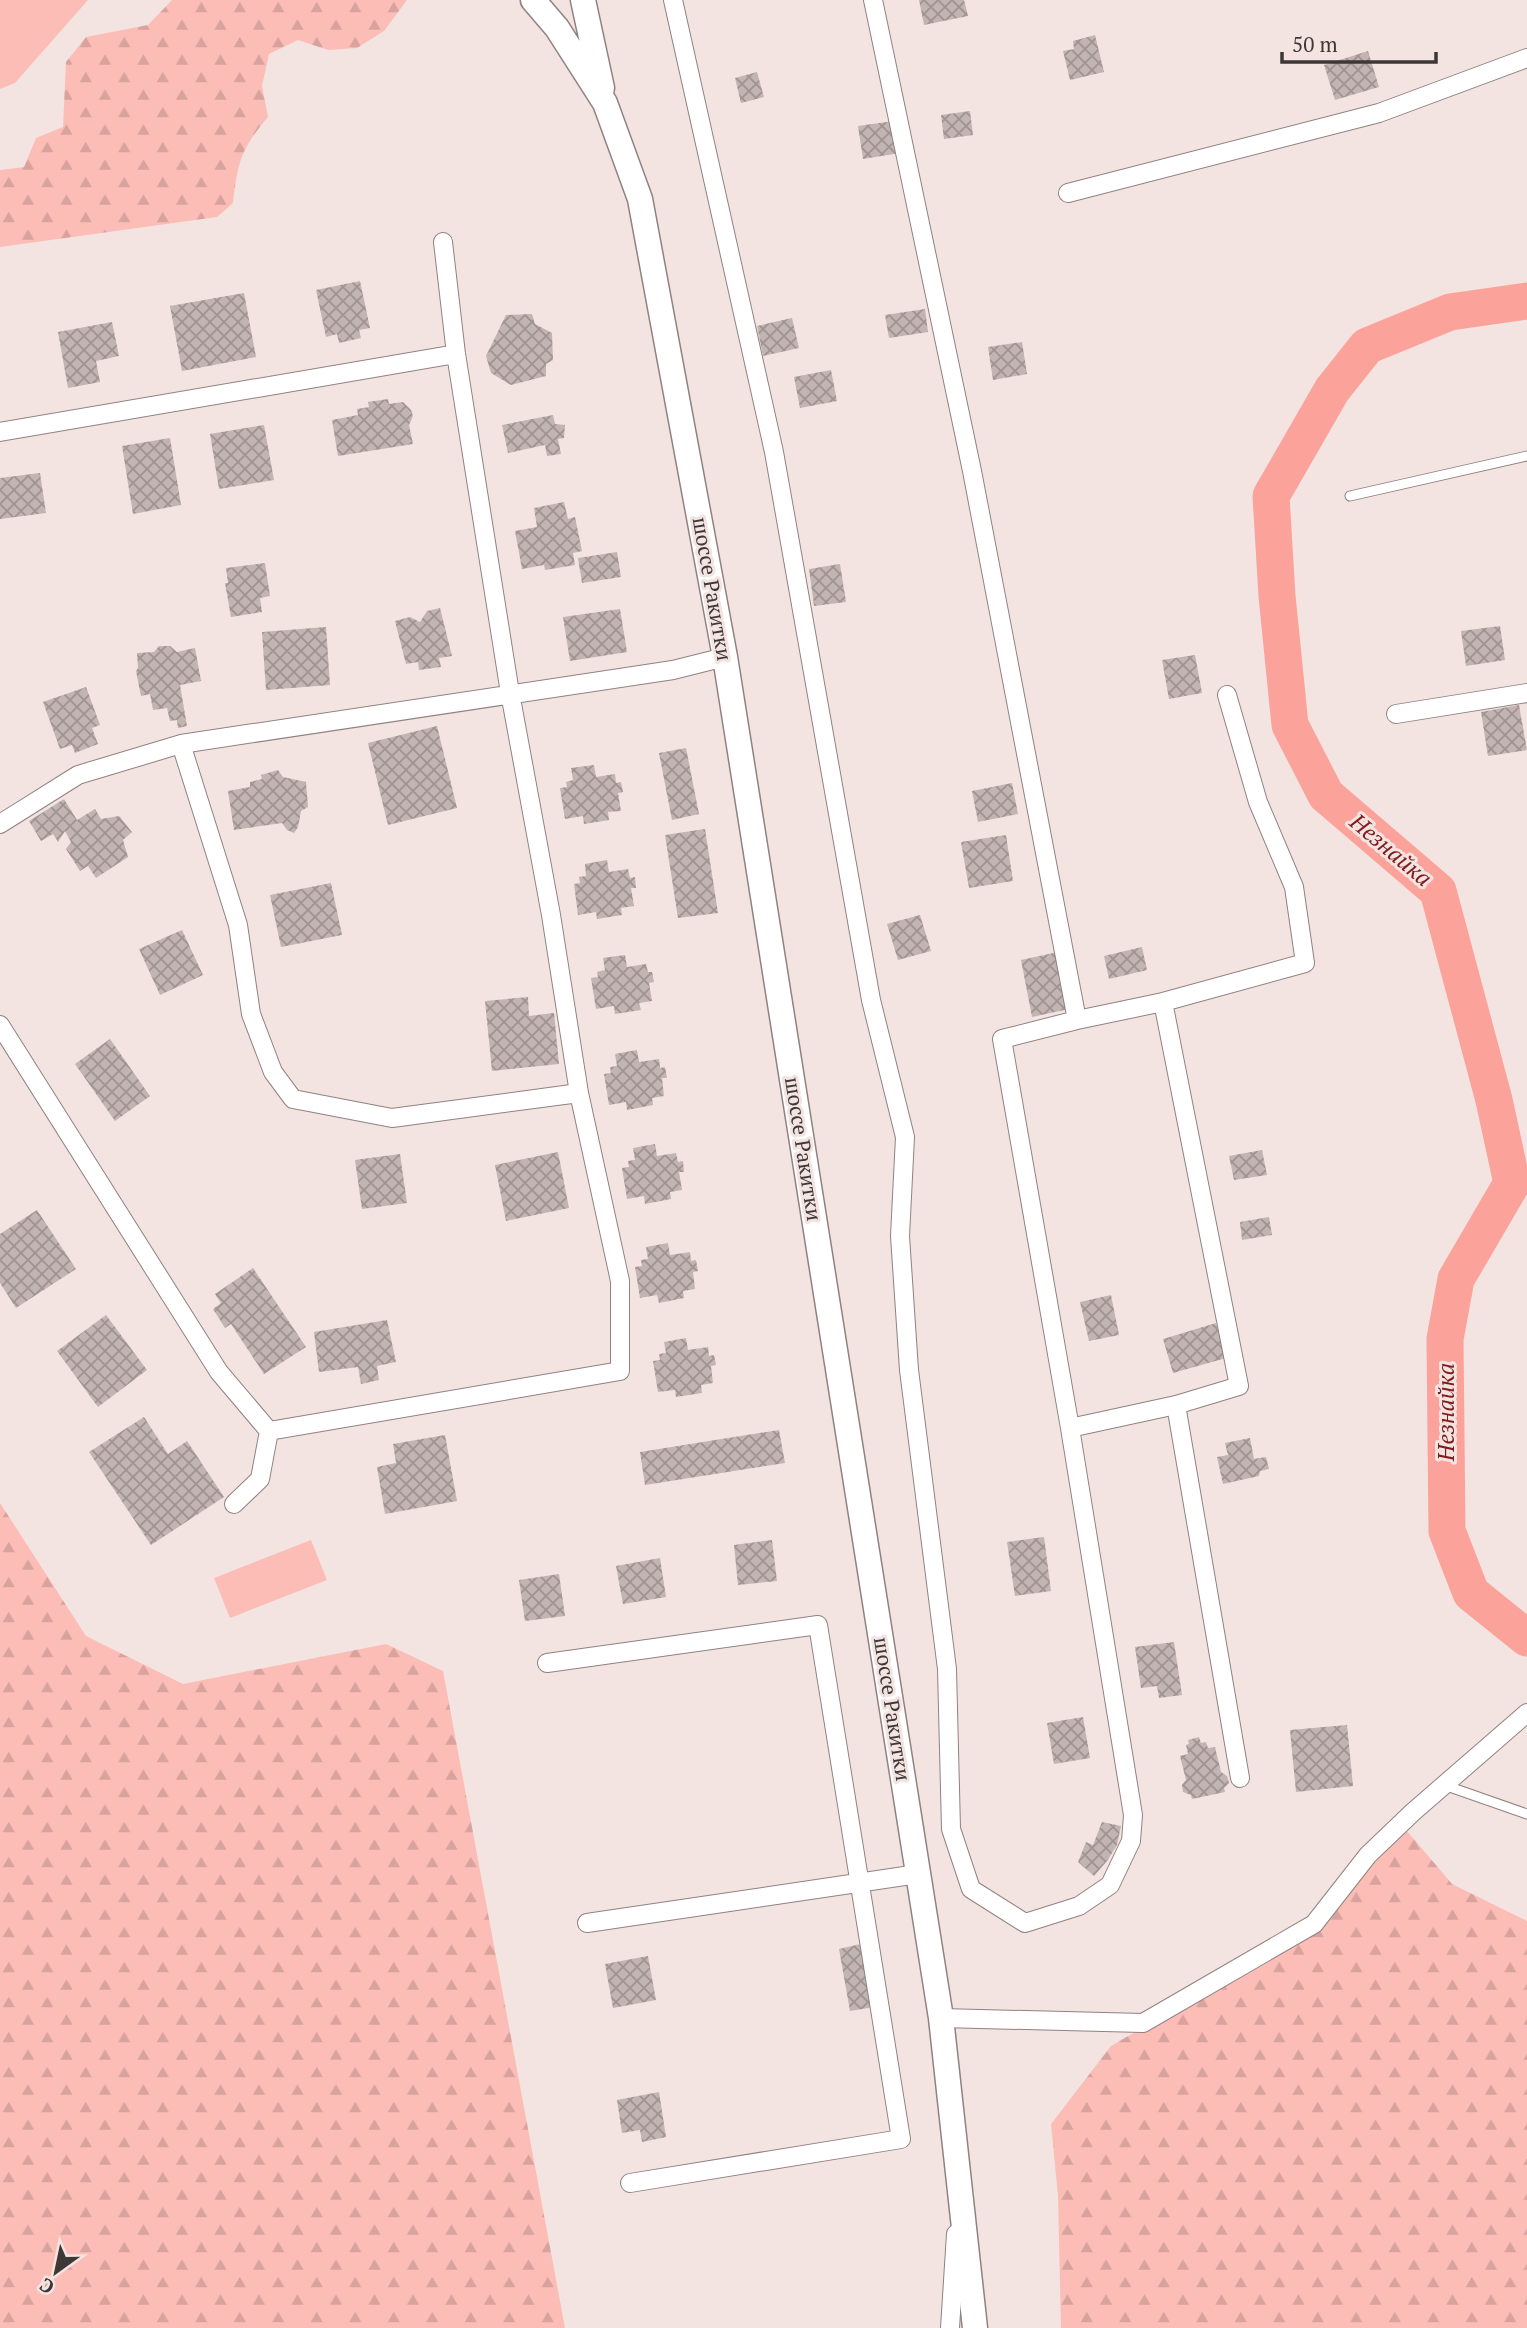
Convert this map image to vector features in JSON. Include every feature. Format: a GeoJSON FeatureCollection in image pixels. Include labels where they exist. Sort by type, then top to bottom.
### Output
{"type":"FeatureCollection","features":[{"type":"Feature","properties":{"kind":"main road","name":"шоссе Ракитки"},"geometry":{"type":"LineString","coordinates":[[533,0],[557,28],[605,103],[640,199],[725,657],[941,2018],[975,2328]]}},
{"type":"Feature","properties":{"kind":"main road"},"geometry":{"type":"LineString","coordinates":[[583,0],[605,103]]}},
{"type":"Feature","properties":{"kind":"street"},"geometry":{"type":"LineString","coordinates":[[673,0],[774,452],[871,1000],[905,1137],[901,1249],[909,1370],[947,1669],[951,1829],[971,1889],[1025,1923],[1079,1906],[1110,1885],[1131,1841],[1133,1815],[1070,1428],[1002,1040],[1077,1020],[1163,1002],[1305,963],[1294,887],[1258,802],[1227,695]]}},
{"type":"Feature","properties":{"kind":"street"},"geometry":{"type":"LineString","coordinates":[[873,0],[972,471],[1077,1020]]}},
{"type":"Feature","properties":{"kind":"street"},"geometry":{"type":"LineString","coordinates":[[1068,193],[1379,113],[1527,58]]}},
{"type":"Feature","properties":{"kind":"street"},"geometry":{"type":"LineString","coordinates":[[269,1431],[620,1371],[620,1280],[579,1093],[551,915],[510,693],[456,354],[443,242]]}},
{"type":"Feature","properties":{"kind":"street"},"geometry":{"type":"LineString","coordinates":[[0,432],[456,354]]}},
{"type":"Feature","properties":{"kind":"street"},"geometry":{"type":"LineString","coordinates":[[0,824],[78,775],[181,744],[673,670],[725,657]]}},
{"type":"Feature","properties":{"kind":"street"},"geometry":{"type":"LineString","coordinates":[[1396,714],[1527,693]]}},
{"type":"Feature","properties":{"kind":"street"},"geometry":{"type":"LineString","coordinates":[[181,744],[238,925],[251,1014],[273,1072],[293,1099],[392,1118],[579,1093]]}},
{"type":"Feature","properties":{"kind":"street"},"geometry":{"type":"LineString","coordinates":[[1070,1428],[1176,1405],[1239,1386],[1163,1002]]}},
{"type":"Feature","properties":{"kind":"street"},"geometry":{"type":"LineString","coordinates":[[0,1025],[219,1372],[269,1431]]}},
{"type":"Feature","properties":{"kind":"street"},"geometry":{"type":"LineString","coordinates":[[1176,1405],[1240,1778]]}},
{"type":"Feature","properties":{"kind":"street"},"geometry":{"type":"LineString","coordinates":[[234,1504],[260,1479],[269,1431]]}},
{"type":"Feature","properties":{"kind":"street"},"geometry":{"type":"LineString","coordinates":[[547,1662],[818,1625],[860,1882],[901,2140],[631,2183]]}},
{"type":"Feature","properties":{"kind":"street"},"geometry":{"type":"LineString","coordinates":[[941,2018],[1143,2023],[1314,1924],[1368,1855],[1527,1713]]}},
{"type":"Feature","properties":{"kind":"street"},"geometry":{"type":"LineString","coordinates":[[587,1923],[918,1874]]}},
{"type":"Feature","properties":{"kind":"street"},"geometry":{"type":"LineString","coordinates":[[950,2328],[960,2175]]}},
{"type":"Feature","properties":{"kind":"lane"},"geometry":{"type":"LineString","coordinates":[[1350,496],[1527,456]]}},
{"type":"Feature","properties":{"kind":"lane"},"geometry":{"type":"LineString","coordinates":[[1444,1785],[1527,1814]]}},
{"type":"Feature","properties":{"kind":"green space"},"geometry":{"type":"Polygon","coordinates":[[[0,0],[88,0],[15,83],[0,89],[0,0]]]}},
{"type":"Feature","properties":{"kind":"green space"},"geometry":{"type":"Polygon","coordinates":[[[172,0],[407,0],[384,31],[357,48],[328,50],[298,40],[269,54],[262,86],[268,117],[242,156],[233,203],[217,217],[0,247],[0,170],[24,167],[36,138],[63,127],[66,62],[86,37],[148,25],[172,0]]]}},
{"type":"Feature","properties":{"kind":"green space"},"geometry":{"type":"Polygon","coordinates":[[[0,1503],[86,1636],[183,1684],[386,1644],[443,1671],[565,2328],[0,2328],[0,1503]]]}},
{"type":"Feature","properties":{"kind":"green space"},"geometry":{"type":"Polygon","coordinates":[[[311,1540],[327,1580],[230,1618],[214,1578],[311,1540]]]}},
{"type":"Feature","properties":{"kind":"green space"},"geometry":{"type":"Polygon","coordinates":[[[1407,1831],[1452,1884],[1527,1921],[1527,2328],[1061,2328],[1058,2196],[1051,2124],[1111,2046],[1292,1941],[1407,1831]]]}},
{"type":"Feature","properties":{"kind":"building"},"geometry":{"type":"Polygon","coordinates":[[[919,0],[964,0],[968,16],[924,25],[919,0]]]}},
{"type":"Feature","properties":{"kind":"building"},"geometry":{"type":"Polygon","coordinates":[[[1095,35],[1104,72],[1070,80],[1063,51],[1074,49],[1073,41],[1095,35]]]}},
{"type":"Feature","properties":{"kind":"building"},"geometry":{"type":"Polygon","coordinates":[[[1368,51],[1379,87],[1335,100],[1324,65],[1368,51]]]}},
{"type":"Feature","properties":{"kind":"building"},"geometry":{"type":"Polygon","coordinates":[[[757,72],[764,97],[741,103],[735,78],[757,72]]]}},
{"type":"Feature","properties":{"kind":"building"},"geometry":{"type":"Polygon","coordinates":[[[970,111],[973,135],[944,139],[941,115],[970,111]]]}},
{"type":"Feature","properties":{"kind":"building"},"geometry":{"type":"Polygon","coordinates":[[[894,121],[900,153],[863,159],[858,126],[894,121]]]}},
{"type":"Feature","properties":{"kind":"building"},"geometry":{"type":"Polygon","coordinates":[[[360,281],[370,328],[359,330],[361,338],[339,343],[337,334],[326,337],[316,290],[360,281]]]}},
{"type":"Feature","properties":{"kind":"building"},"geometry":{"type":"Polygon","coordinates":[[[244,293],[256,357],[182,371],[170,306],[244,293]]]}},
{"type":"Feature","properties":{"kind":"building"},"geometry":{"type":"Polygon","coordinates":[[[925,309],[928,332],[889,338],[885,315],[925,309]]]}},
{"type":"Feature","properties":{"kind":"building"},"geometry":{"type":"Polygon","coordinates":[[[532,314],[535,324],[552,333],[553,360],[546,364],[546,376],[511,385],[491,373],[486,356],[506,315],[532,314]]]}},
{"type":"Feature","properties":{"kind":"building"},"geometry":{"type":"Polygon","coordinates":[[[792,318],[799,348],[763,356],[757,326],[792,318]]]}},
{"type":"Feature","properties":{"kind":"building"},"geometry":{"type":"Polygon","coordinates":[[[112,322],[119,356],[96,361],[100,382],[68,388],[58,332],[112,322]]]}},
{"type":"Feature","properties":{"kind":"building"},"geometry":{"type":"Polygon","coordinates":[[[1022,342],[1027,374],[993,380],[988,347],[1022,342]]]}},
{"type":"Feature","properties":{"kind":"building"},"geometry":{"type":"Polygon","coordinates":[[[831,370],[837,401],[800,408],[794,377],[831,370]]]}},
{"type":"Feature","properties":{"kind":"building"},"geometry":{"type":"Polygon","coordinates":[[[388,399],[389,404],[403,402],[411,410],[413,416],[409,425],[413,444],[338,456],[332,420],[358,415],[357,409],[369,407],[368,402],[388,399]]]}},
{"type":"Feature","properties":{"kind":"building"},"geometry":{"type":"Polygon","coordinates":[[[553,415],[555,424],[565,425],[564,438],[558,439],[561,454],[547,456],[545,445],[508,453],[502,425],[553,415]]]}},
{"type":"Feature","properties":{"kind":"building"},"geometry":{"type":"Polygon","coordinates":[[[264,425],[274,480],[219,489],[210,434],[264,425]]]}},
{"type":"Feature","properties":{"kind":"building"},"geometry":{"type":"Polygon","coordinates":[[[170,438],[181,505],[133,514],[122,446],[170,438]]]}},
{"type":"Feature","properties":{"kind":"building"},"geometry":{"type":"Polygon","coordinates":[[[40,473],[46,513],[0,519],[0,478],[40,473]]]}},
{"type":"Feature","properties":{"kind":"building"},"geometry":{"type":"Polygon","coordinates":[[[564,502],[568,519],[575,517],[582,551],[573,553],[575,565],[545,570],[544,565],[522,569],[515,531],[537,527],[534,508],[564,502]]]}},
{"type":"Feature","properties":{"kind":"building"},"geometry":{"type":"Polygon","coordinates":[[[617,552],[621,577],[582,583],[578,558],[617,552]]]}},
{"type":"Feature","properties":{"kind":"building"},"geometry":{"type":"Polygon","coordinates":[[[265,563],[270,596],[260,598],[262,612],[231,617],[225,583],[228,583],[226,568],[265,563]]]}},
{"type":"Feature","properties":{"kind":"building"},"geometry":{"type":"Polygon","coordinates":[[[840,564],[846,602],[814,606],[809,569],[840,564]]]}},
{"type":"Feature","properties":{"kind":"building"},"geometry":{"type":"Polygon","coordinates":[[[440,608],[452,656],[439,658],[441,667],[419,670],[418,662],[406,664],[395,621],[410,617],[420,622],[427,611],[440,608]]]}},
{"type":"Feature","properties":{"kind":"building"},"geometry":{"type":"Polygon","coordinates":[[[620,609],[627,652],[570,661],[563,617],[620,609]]]}},
{"type":"Feature","properties":{"kind":"building"},"geometry":{"type":"Polygon","coordinates":[[[1500,626],[1505,660],[1466,666],[1461,631],[1500,626]]]}},
{"type":"Feature","properties":{"kind":"building"},"geometry":{"type":"Polygon","coordinates":[[[326,627],[330,685],[266,690],[262,632],[326,627]]]}},
{"type":"Feature","properties":{"kind":"building"},"geometry":{"type":"Polygon","coordinates":[[[159,646],[170,646],[177,652],[195,648],[201,681],[180,685],[187,726],[178,728],[177,720],[170,721],[167,708],[153,710],[150,694],[141,696],[136,671],[137,653],[154,652],[159,646]]]}},
{"type":"Feature","properties":{"kind":"building"},"geometry":{"type":"Polygon","coordinates":[[[1195,655],[1202,693],[1169,699],[1162,660],[1195,655]]]}},
{"type":"Feature","properties":{"kind":"building"},"geometry":{"type":"Polygon","coordinates":[[[86,687],[100,725],[92,728],[98,744],[75,753],[72,745],[60,749],[43,702],[86,687]]]}},
{"type":"Feature","properties":{"kind":"building"},"geometry":{"type":"Polygon","coordinates":[[[1519,705],[1527,750],[1488,756],[1481,712],[1519,705]]]}},
{"type":"Feature","properties":{"kind":"building"},"geometry":{"type":"Polygon","coordinates":[[[437,726],[457,808],[388,825],[368,743],[437,726]]]}},
{"type":"Feature","properties":{"kind":"building"},"geometry":{"type":"Polygon","coordinates":[[[686,748],[699,814],[672,820],[659,753],[686,748]]]}},
{"type":"Feature","properties":{"kind":"building"},"geometry":{"type":"Polygon","coordinates":[[[594,765],[596,777],[615,774],[616,783],[621,782],[623,792],[618,793],[621,811],[608,812],[609,820],[584,824],[583,816],[565,819],[560,788],[567,787],[566,782],[573,780],[571,768],[594,765]]]}},
{"type":"Feature","properties":{"kind":"building"},"geometry":{"type":"Polygon","coordinates":[[[278,770],[283,777],[306,782],[308,807],[301,811],[294,833],[287,830],[282,823],[234,830],[228,791],[250,787],[250,782],[262,779],[261,775],[278,770]]]}},
{"type":"Feature","properties":{"kind":"building"},"geometry":{"type":"Polygon","coordinates":[[[1012,783],[1018,814],[978,822],[972,791],[1012,783]]]}},
{"type":"Feature","properties":{"kind":"building"},"geometry":{"type":"Polygon","coordinates":[[[64,799],[77,820],[95,809],[101,819],[119,816],[132,832],[123,840],[128,857],[96,878],[88,866],[80,871],[66,849],[71,842],[65,831],[58,842],[53,834],[41,841],[29,821],[64,799]]]}},
{"type":"Feature","properties":{"kind":"building"},"geometry":{"type":"Polygon","coordinates":[[[705,829],[718,913],[678,918],[665,835],[705,829]]]}},
{"type":"Feature","properties":{"kind":"building"},"geometry":{"type":"Polygon","coordinates":[[[1006,835],[1013,881],[969,888],[961,842],[1006,835]]]}},
{"type":"Feature","properties":{"kind":"building"},"geometry":{"type":"Polygon","coordinates":[[[607,860],[609,872],[628,869],[630,878],[635,877],[636,888],[631,888],[634,906],[621,908],[622,915],[597,919],[596,912],[578,915],[574,884],[580,883],[579,877],[586,876],[585,864],[607,860]]]}},
{"type":"Feature","properties":{"kind":"building"},"geometry":{"type":"Polygon","coordinates":[[[331,883],[342,935],[281,947],[270,895],[331,883]]]}},
{"type":"Feature","properties":{"kind":"building"},"geometry":{"type":"Polygon","coordinates":[[[920,915],[931,951],[898,960],[887,924],[920,915]]]}},
{"type":"Feature","properties":{"kind":"building"},"geometry":{"type":"Polygon","coordinates":[[[182,930],[203,975],[160,995],[139,949],[182,930]]]}},
{"type":"Feature","properties":{"kind":"building"},"geometry":{"type":"Polygon","coordinates":[[[1142,947],[1147,970],[1109,979],[1104,956],[1142,947]]]}},
{"type":"Feature","properties":{"kind":"building"},"geometry":{"type":"Polygon","coordinates":[[[1058,952],[1069,1009],[1032,1017],[1021,960],[1058,952]]]}},
{"type":"Feature","properties":{"kind":"building"},"geometry":{"type":"Polygon","coordinates":[[[625,955],[627,967],[646,964],[648,972],[652,972],[654,982],[649,983],[652,1001],[639,1003],[641,1010],[615,1014],[614,1006],[596,1009],[591,978],[598,977],[597,972],[605,970],[603,958],[625,955]]]}},
{"type":"Feature","properties":{"kind":"building"},"geometry":{"type":"Polygon","coordinates":[[[528,997],[529,1016],[554,1013],[559,1064],[492,1071],[485,1001],[528,997]]]}},
{"type":"Feature","properties":{"kind":"building"},"geometry":{"type":"Polygon","coordinates":[[[110,1039],[150,1096],[115,1121],[75,1064],[110,1039]]]}},
{"type":"Feature","properties":{"kind":"building"},"geometry":{"type":"Polygon","coordinates":[[[637,1050],[639,1062],[659,1059],[660,1068],[665,1067],[667,1078],[662,1078],[664,1096],[652,1098],[653,1105],[627,1110],[626,1102],[609,1105],[604,1074],[611,1073],[610,1067],[617,1066],[615,1054],[637,1050]]]}},
{"type":"Feature","properties":{"kind":"building"},"geometry":{"type":"Polygon","coordinates":[[[655,1144],[657,1156],[676,1153],[678,1162],[683,1161],[684,1172],[679,1172],[682,1190],[670,1192],[671,1199],[645,1204],[644,1196],[627,1199],[622,1168],[629,1167],[628,1161],[635,1160],[633,1148],[655,1144]]]}},
{"type":"Feature","properties":{"kind":"building"},"geometry":{"type":"Polygon","coordinates":[[[1262,1150],[1267,1175],[1234,1180],[1229,1156],[1262,1150]]]}},
{"type":"Feature","properties":{"kind":"building"},"geometry":{"type":"Polygon","coordinates":[[[558,1152],[569,1208],[506,1221],[495,1165],[558,1152]]]}},
{"type":"Feature","properties":{"kind":"building"},"geometry":{"type":"Polygon","coordinates":[[[400,1154],[407,1203],[362,1209],[355,1160],[400,1154]]]}},
{"type":"Feature","properties":{"kind":"building"},"geometry":{"type":"Polygon","coordinates":[[[37,1210],[76,1269],[16,1308],[0,1283],[0,1234],[37,1210]]]}},
{"type":"Feature","properties":{"kind":"building"},"geometry":{"type":"Polygon","coordinates":[[[1269,1217],[1272,1235],[1242,1240],[1240,1222],[1269,1217]]]}},
{"type":"Feature","properties":{"kind":"building"},"geometry":{"type":"Polygon","coordinates":[[[668,1243],[670,1255],[690,1252],[691,1261],[696,1260],[698,1271],[693,1272],[695,1289],[683,1291],[684,1298],[659,1303],[657,1295],[640,1298],[635,1267],[642,1266],[641,1260],[648,1259],[646,1247],[668,1243]]]}},
{"type":"Feature","properties":{"kind":"building"},"geometry":{"type":"Polygon","coordinates":[[[253,1268],[306,1347],[264,1374],[231,1324],[225,1328],[213,1309],[221,1303],[215,1294],[253,1268]]]}},
{"type":"Feature","properties":{"kind":"building"},"geometry":{"type":"Polygon","coordinates":[[[1111,1295],[1119,1335],[1089,1341],[1080,1302],[1111,1295]]]}},
{"type":"Feature","properties":{"kind":"building"},"geometry":{"type":"Polygon","coordinates":[[[106,1315],[147,1370],[98,1407],[57,1351],[106,1315]]]}},
{"type":"Feature","properties":{"kind":"building"},"geometry":{"type":"Polygon","coordinates":[[[387,1320],[396,1362],[377,1366],[379,1380],[361,1384],[358,1367],[319,1372],[314,1332],[387,1320]]]}},
{"type":"Feature","properties":{"kind":"building"},"geometry":{"type":"Polygon","coordinates":[[[1216,1323],[1226,1358],[1173,1373],[1163,1339],[1216,1323]]]}},
{"type":"Feature","properties":{"kind":"building"},"geometry":{"type":"Polygon","coordinates":[[[686,1338],[688,1350],[708,1347],[709,1356],[714,1355],[716,1365],[711,1366],[713,1383],[701,1385],[702,1393],[676,1397],[675,1390],[658,1392],[653,1361],[660,1360],[659,1354],[666,1353],[664,1342],[686,1338]]]}},
{"type":"Feature","properties":{"kind":"building"},"geometry":{"type":"Polygon","coordinates":[[[144,1417],[168,1454],[187,1441],[224,1497],[151,1545],[89,1452],[144,1417]]]}},
{"type":"Feature","properties":{"kind":"building"},"geometry":{"type":"Polygon","coordinates":[[[779,1430],[785,1463],[645,1485],[640,1452],[779,1430]]]}},
{"type":"Feature","properties":{"kind":"building"},"geometry":{"type":"Polygon","coordinates":[[[445,1435],[457,1501],[385,1514],[377,1467],[396,1463],[393,1444],[445,1435]]]}},
{"type":"Feature","properties":{"kind":"building"},"geometry":{"type":"Polygon","coordinates":[[[1250,1438],[1254,1459],[1266,1457],[1269,1469],[1260,1471],[1259,1476],[1223,1484],[1217,1457],[1228,1455],[1225,1443],[1250,1438]]]}},
{"type":"Feature","properties":{"kind":"building"},"geometry":{"type":"Polygon","coordinates":[[[1044,1537],[1051,1591],[1015,1596],[1007,1542],[1044,1537]]]}},
{"type":"Feature","properties":{"kind":"building"},"geometry":{"type":"Polygon","coordinates":[[[772,1540],[777,1581],[738,1585],[734,1545],[772,1540]]]}},
{"type":"Feature","properties":{"kind":"building"},"geometry":{"type":"Polygon","coordinates":[[[660,1558],[666,1597],[623,1604],[616,1566],[660,1558]]]}},
{"type":"Feature","properties":{"kind":"building"},"geometry":{"type":"Polygon","coordinates":[[[559,1574],[565,1616],[525,1621],[519,1580],[559,1574]]]}},
{"type":"Feature","properties":{"kind":"building"},"geometry":{"type":"Polygon","coordinates":[[[1174,1642],[1182,1695],[1159,1698],[1157,1686],[1141,1688],[1135,1647],[1174,1642]]]}},
{"type":"Feature","properties":{"kind":"building"},"geometry":{"type":"Polygon","coordinates":[[[1083,1717],[1090,1758],[1054,1764],[1047,1723],[1083,1717]]]}},
{"type":"Feature","properties":{"kind":"building"},"geometry":{"type":"Polygon","coordinates":[[[1347,1725],[1353,1786],[1296,1792],[1290,1730],[1347,1725]]]}},
{"type":"Feature","properties":{"kind":"building"},"geometry":{"type":"Polygon","coordinates":[[[1199,1737],[1201,1743],[1206,1742],[1208,1748],[1215,1747],[1221,1772],[1227,1776],[1229,1783],[1224,1788],[1225,1792],[1192,1799],[1191,1795],[1183,1792],[1182,1785],[1186,1780],[1180,1756],[1188,1754],[1188,1740],[1199,1737]]]}},
{"type":"Feature","properties":{"kind":"building"},"geometry":{"type":"Polygon","coordinates":[[[1102,1822],[1121,1826],[1117,1845],[1094,1876],[1078,1862],[1086,1842],[1093,1845],[1102,1822]]]}},
{"type":"Feature","properties":{"kind":"building"},"geometry":{"type":"Polygon","coordinates":[[[869,1942],[880,2006],[850,2011],[839,1949],[869,1942]]]}},
{"type":"Feature","properties":{"kind":"building"},"geometry":{"type":"Polygon","coordinates":[[[648,1956],[656,2000],[613,2008],[605,1964],[648,1956]]]}},
{"type":"Feature","properties":{"kind":"building"},"geometry":{"type":"Polygon","coordinates":[[[659,2092],[666,2137],[642,2142],[640,2130],[622,2133],[617,2100],[659,2092]]]}},
{"type":"Feature","properties":{"kind":"waterway","name":"Незнайка"},"geometry":{"type":"LineString","coordinates":[[1527,301],[1450,312],[1367,346],[1332,390],[1271,496],[1277,596],[1290,725],[1326,795],[1438,891],[1494,1100],[1512,1183],[1456,1279],[1445,1339],[1447,1531],[1471,1593],[1527,1638]]}}]}
